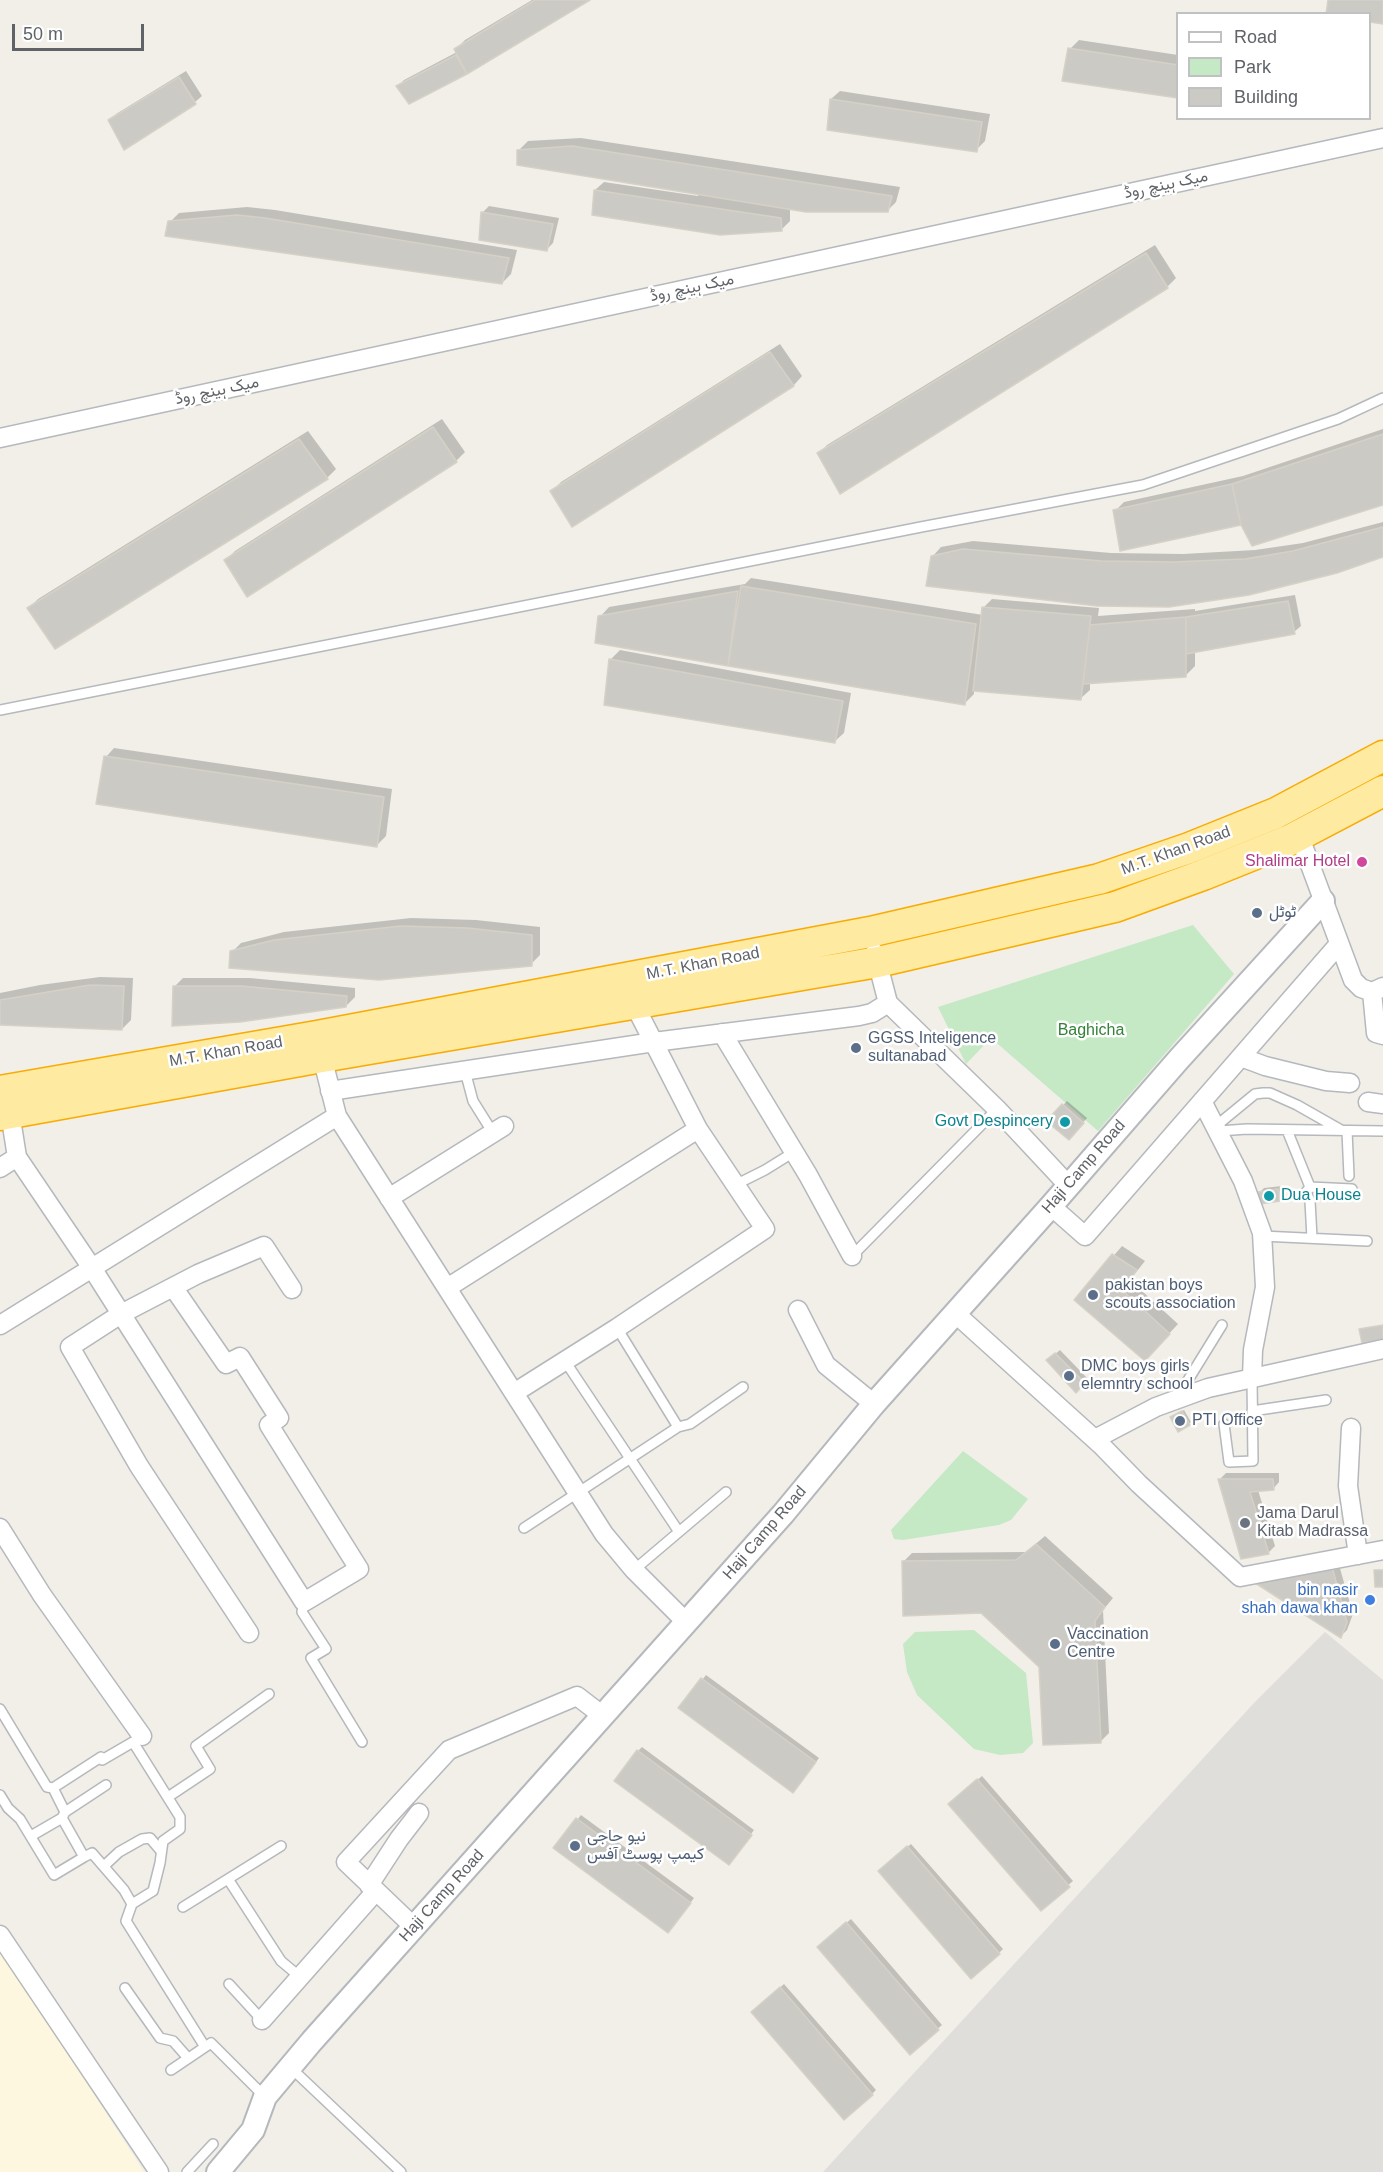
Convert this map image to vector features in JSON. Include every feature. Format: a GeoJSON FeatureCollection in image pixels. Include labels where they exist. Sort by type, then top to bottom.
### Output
{"type":"FeatureCollection","features":[{"type":"Feature","properties":{"kind":"highway","name":"M.T. Khan Road"},"geometry":{"type":"LineString","coordinates":[[3,1106],[317,1036],[870,932],[1099,879],[1189,848],[1275,813],[1383,756]]}},
{"type":"Feature","properties":{"kind":"highway","name":"M.T. Khan Road"},"geometry":{"type":"LineString","coordinates":[[3,1106],[321,1057],[878,962],[1115,907],[1203,875],[1299,835],[1383,791]]}},
{"type":"Feature","properties":{"kind":"street","name":"میک ہینچ روڈ"},"geometry":{"type":"LineString","coordinates":[[0,438],[1383,138]]}},
{"type":"Feature","properties":{"kind":"street"},"geometry":{"type":"LineString","coordinates":[[1299,835],[1353,980],[1361,988],[1377,989],[1376,1033],[1383,1035]]}},
{"type":"Feature","properties":{"kind":"street","name":"Haji Camp Road"},"geometry":{"type":"LineString","coordinates":[[218,2172],[253,2130],[265,2097],[290,2067],[783,1514],[874,1404],[956,1314],[1179,1059],[1323,901]]}},
{"type":"Feature","properties":{"kind":"street"},"geometry":{"type":"LineString","coordinates":[[870,932],[888,1003],[997,1109],[1068,1185]]}},
{"type":"Feature","properties":{"kind":"street"},"geometry":{"type":"LineString","coordinates":[[1051,1206],[1085,1236],[1339,944]]}},
{"type":"Feature","properties":{"kind":"street"},"geometry":{"type":"LineString","coordinates":[[330,1091],[654,1042],[859,1016],[872,1013],[888,1003]]}},
{"type":"Feature","properties":{"kind":"street"},"geometry":{"type":"LineString","coordinates":[[514,1393],[617,1328],[765,1229],[698,1129],[634,1004]]}},
{"type":"Feature","properties":{"kind":"street"},"geometry":{"type":"LineString","coordinates":[[722,1033],[794,1152],[852,1256]]}},
{"type":"Feature","properties":{"kind":"street"},"geometry":{"type":"LineString","coordinates":[[321,1057],[337,1116],[604,1534],[634,1570],[686,1622]]}},
{"type":"Feature","properties":{"kind":"street"},"geometry":{"type":"LineString","coordinates":[[1241,1057],[1265,1066],[1317,1079],[1350,1083]]}},
{"type":"Feature","properties":{"kind":"street"},"geometry":{"type":"LineString","coordinates":[[1202,1101],[1243,1181],[1262,1236],[1265,1287],[1253,1350],[1252,1378]]}},
{"type":"Feature","properties":{"kind":"street"},"geometry":{"type":"LineString","coordinates":[[3,1106],[17,1157],[92,1268],[304,1602],[359,1569],[268,1425],[279,1418],[240,1357],[226,1364],[173,1287]]}},
{"type":"Feature","properties":{"kind":"street"},"geometry":{"type":"LineString","coordinates":[[0,1325],[337,1116]]}},
{"type":"Feature","properties":{"kind":"street"},"geometry":{"type":"LineString","coordinates":[[447,1288],[698,1129]]}},
{"type":"Feature","properties":{"kind":"street"},"geometry":{"type":"LineString","coordinates":[[389,1198],[498,1130]]}},
{"type":"Feature","properties":{"kind":"street"},"geometry":{"type":"LineString","coordinates":[[0,1168],[17,1157]]}},
{"type":"Feature","properties":{"kind":"street"},"geometry":{"type":"LineString","coordinates":[[249,1633],[139,1466],[70,1347],[121,1314],[198,1274],[264,1246],[292,1290]]}},
{"type":"Feature","properties":{"kind":"street"},"geometry":{"type":"LineString","coordinates":[[798,1310],[826,1365],[874,1404]]}},
{"type":"Feature","properties":{"kind":"street"},"geometry":{"type":"LineString","coordinates":[[956,1314],[1095,1439],[1139,1484],[1240,1577],[1383,1550]]}},
{"type":"Feature","properties":{"kind":"street"},"geometry":{"type":"LineString","coordinates":[[1095,1439],[1156,1407],[1208,1388],[1383,1349]]}},
{"type":"Feature","properties":{"kind":"street"},"geometry":{"type":"LineString","coordinates":[[1351,1428],[1348,1486],[1358,1555]]}},
{"type":"Feature","properties":{"kind":"street"},"geometry":{"type":"LineString","coordinates":[[0,1528],[42,1595],[142,1736]]}},
{"type":"Feature","properties":{"kind":"street"},"geometry":{"type":"LineString","coordinates":[[414,1927],[345,1862],[449,1750],[577,1696],[603,1716]]}},
{"type":"Feature","properties":{"kind":"street"},"geometry":{"type":"LineString","coordinates":[[262,2020],[373,1888],[399,1839],[419,1813]]}},
{"type":"Feature","properties":{"kind":"street"},"geometry":{"type":"LineString","coordinates":[[0,1935],[159,2172]]}},
{"type":"Feature","properties":{"kind":"lane"},"geometry":{"type":"LineString","coordinates":[[0,710],[1143,484],[1338,419],[1383,398]]}},
{"type":"Feature","properties":{"kind":"lane"},"geometry":{"type":"LineString","coordinates":[[465,1071],[473,1101],[498,1130]]}},
{"type":"Feature","properties":{"kind":"lane"},"geometry":{"type":"LineString","coordinates":[[1218,1129],[1255,1094],[1270,1093],[1345,1131]]}},
{"type":"Feature","properties":{"kind":"lane"},"geometry":{"type":"LineString","coordinates":[[852,1256],[997,1109]]}},
{"type":"Feature","properties":{"kind":"lane"},"geometry":{"type":"LineString","coordinates":[[1218,1129],[1383,1131]]}},
{"type":"Feature","properties":{"kind":"lane"},"geometry":{"type":"LineString","coordinates":[[1287,1130],[1310,1187]]}},
{"type":"Feature","properties":{"kind":"lane"},"geometry":{"type":"LineString","coordinates":[[1345,1131],[1349,1176]]}},
{"type":"Feature","properties":{"kind":"lane"},"geometry":{"type":"LineString","coordinates":[[735,1185],[794,1152]]}},
{"type":"Feature","properties":{"kind":"lane"},"geometry":{"type":"LineString","coordinates":[[1310,1187],[1352,1189]]}},
{"type":"Feature","properties":{"kind":"lane"},"geometry":{"type":"LineString","coordinates":[[1310,1187],[1306,1192],[1310,1201],[1312,1238]]}},
{"type":"Feature","properties":{"kind":"lane"},"geometry":{"type":"LineString","coordinates":[[1262,1236],[1367,1241]]}},
{"type":"Feature","properties":{"kind":"lane"},"geometry":{"type":"LineString","coordinates":[[1176,1400],[1222,1325]]}},
{"type":"Feature","properties":{"kind":"lane"},"geometry":{"type":"LineString","coordinates":[[617,1328],[678,1427]]}},
{"type":"Feature","properties":{"kind":"lane"},"geometry":{"type":"LineString","coordinates":[[565,1360],[679,1532]]}},
{"type":"Feature","properties":{"kind":"lane"},"geometry":{"type":"LineString","coordinates":[[1224,1424],[1229,1462],[1253,1461],[1252,1378]]}},
{"type":"Feature","properties":{"kind":"lane"},"geometry":{"type":"LineString","coordinates":[[524,1528],[630,1457],[678,1427],[690,1424],[742,1387]]}},
{"type":"Feature","properties":{"kind":"lane"},"geometry":{"type":"LineString","coordinates":[[1252,1411],[1326,1400]]}},
{"type":"Feature","properties":{"kind":"lane"},"geometry":{"type":"LineString","coordinates":[[634,1570],[726,1492]]}},
{"type":"Feature","properties":{"kind":"lane"},"geometry":{"type":"LineString","coordinates":[[304,1602],[302,1612],[326,1649],[311,1658],[362,1742]]}},
{"type":"Feature","properties":{"kind":"lane"},"geometry":{"type":"LineString","coordinates":[[168,1797],[210,1769],[196,1746],[269,1694]]}},
{"type":"Feature","properties":{"kind":"lane"},"geometry":{"type":"LineString","coordinates":[[0,1709],[47,1787],[53,1788],[101,1757],[102,1760],[133,1742],[168,1797],[180,1817],[180,1829],[163,1841],[153,1891],[132,1904],[126,1921],[205,2047]]}},
{"type":"Feature","properties":{"kind":"lane"},"geometry":{"type":"LineString","coordinates":[[31,1836],[106,1785]]}},
{"type":"Feature","properties":{"kind":"lane"},"geometry":{"type":"LineString","coordinates":[[53,1788],[84,1857]]}},
{"type":"Feature","properties":{"kind":"lane"},"geometry":{"type":"LineString","coordinates":[[0,1795],[8,1808],[21,1819],[54,1875],[92,1853],[124,1890],[132,1904]]}},
{"type":"Feature","properties":{"kind":"lane"},"geometry":{"type":"LineString","coordinates":[[104,1866],[119,1852],[142,1839],[150,1838],[161,1851]]}},
{"type":"Feature","properties":{"kind":"lane"},"geometry":{"type":"LineString","coordinates":[[183,1906],[281,1846]]}},
{"type":"Feature","properties":{"kind":"lane"},"geometry":{"type":"LineString","coordinates":[[228,1879],[281,1961],[300,1977]]}},
{"type":"Feature","properties":{"kind":"lane"},"geometry":{"type":"LineString","coordinates":[[228,1984],[262,2020]]}},
{"type":"Feature","properties":{"kind":"lane"},"geometry":{"type":"LineString","coordinates":[[125,1988],[160,2038],[173,2041],[188,2058]]}},
{"type":"Feature","properties":{"kind":"lane"},"geometry":{"type":"LineString","coordinates":[[171,2070],[211,2043],[265,2097]]}},
{"type":"Feature","properties":{"kind":"lane"},"geometry":{"type":"LineString","coordinates":[[290,2067],[401,2172]]}},
{"type":"Feature","properties":{"kind":"lane"},"geometry":{"type":"LineString","coordinates":[[187,2172],[213,2144]]}},
{"type":"Feature","properties":{"kind":"shaded area"},"geometry":{"type":"Polygon","coordinates":[[[1325,1632],[1383,1680],[1383,2172],[823,2172],[1253,1704],[1325,1632]]]}},
{"type":"Feature","properties":{"kind":"shaded area"},"geometry":{"type":"Polygon","coordinates":[[[0,1948],[144,2172],[0,2172],[0,1948]]]}},
{"type":"Feature","properties":{"kind":"green space","name":"Baghicha"},"geometry":{"type":"Polygon","coordinates":[[[1193,925],[1234,974],[1098,1131],[991,1038],[966,1064],[938,1007],[1193,925]]]}},
{"type":"Feature","properties":{"kind":"green space"},"geometry":{"type":"Polygon","coordinates":[[[963,1451],[1028,1499],[1011,1520],[999,1525],[903,1540],[894,1539],[891,1530],[963,1451]]]}},
{"type":"Feature","properties":{"kind":"green space"},"geometry":{"type":"Polygon","coordinates":[[[974,1630],[1026,1673],[1033,1743],[1023,1753],[1000,1755],[974,1749],[917,1695],[907,1672],[903,1644],[915,1632],[974,1630]]]}},
{"type":"Feature","properties":{"kind":"building"},"geometry":{"type":"Polygon","coordinates":[[[535,0],[590,0],[467,74],[454,49],[535,0]]]}},
{"type":"Feature","properties":{"kind":"building"},"geometry":{"type":"Polygon","coordinates":[[[1328,0],[1383,0],[1383,24],[1371,22],[1371,12],[1326,12],[1328,0]]]}},
{"type":"Feature","properties":{"kind":"building"},"geometry":{"type":"Polygon","coordinates":[[[1068,48],[1176,65],[1176,98],[1062,81],[1068,48]]]}},
{"type":"Feature","properties":{"kind":"building"},"geometry":{"type":"Polygon","coordinates":[[[456,55],[467,74],[409,104],[396,86],[456,55]]]}},
{"type":"Feature","properties":{"kind":"building"},"geometry":{"type":"Polygon","coordinates":[[[179,77],[196,104],[124,150],[108,120],[179,77]]]}},
{"type":"Feature","properties":{"kind":"building"},"geometry":{"type":"Polygon","coordinates":[[[830,99],[982,122],[977,152],[827,130],[830,99]]]}},
{"type":"Feature","properties":{"kind":"building"},"geometry":{"type":"Polygon","coordinates":[[[572,146],[892,196],[888,212],[806,212],[517,165],[517,150],[572,146]]]}},
{"type":"Feature","properties":{"kind":"building"},"geometry":{"type":"Polygon","coordinates":[[[594,190],[781,218],[782,231],[720,235],[592,215],[594,190]]]}},
{"type":"Feature","properties":{"kind":"building"},"geometry":{"type":"Polygon","coordinates":[[[481,212],[553,224],[547,251],[479,240],[481,212]]]}},
{"type":"Feature","properties":{"kind":"building"},"geometry":{"type":"Polygon","coordinates":[[[237,215],[509,258],[502,284],[165,236],[168,221],[237,215]]]}},
{"type":"Feature","properties":{"kind":"building"},"geometry":{"type":"Polygon","coordinates":[[[1146,253],[1168,288],[840,494],[817,453],[1146,253]]]}},
{"type":"Feature","properties":{"kind":"building"},"geometry":{"type":"Polygon","coordinates":[[[770,352],[794,386],[572,527],[550,491],[770,352]]]}},
{"type":"Feature","properties":{"kind":"building"},"geometry":{"type":"Polygon","coordinates":[[[433,427],[457,462],[247,597],[224,560],[433,427]]]}},
{"type":"Feature","properties":{"kind":"building"},"geometry":{"type":"Polygon","coordinates":[[[1383,434],[1383,505],[1252,546],[1241,525],[1232,484],[1383,434]]]}},
{"type":"Feature","properties":{"kind":"building"},"geometry":{"type":"Polygon","coordinates":[[[299,439],[328,479],[55,649],[27,608],[299,439]]]}},
{"type":"Feature","properties":{"kind":"building"},"geometry":{"type":"Polygon","coordinates":[[[1232,484],[1241,525],[1120,551],[1113,510],[1232,484]]]}},
{"type":"Feature","properties":{"kind":"building"},"geometry":{"type":"Polygon","coordinates":[[[1383,527],[1383,557],[1337,573],[1249,595],[1169,607],[1097,606],[926,586],[931,556],[963,549],[1101,561],[1173,562],[1245,559],[1293,551],[1383,527]]]}},
{"type":"Feature","properties":{"kind":"building"},"geometry":{"type":"Polygon","coordinates":[[[741,586],[976,624],[965,705],[728,666],[741,586]]]}},
{"type":"Feature","properties":{"kind":"building"},"geometry":{"type":"Polygon","coordinates":[[[738,591],[728,666],[595,643],[598,616],[738,591]]]}},
{"type":"Feature","properties":{"kind":"building"},"geometry":{"type":"Polygon","coordinates":[[[1288,601],[1295,634],[1186,654],[1186,617],[1288,601]]]}},
{"type":"Feature","properties":{"kind":"building"},"geometry":{"type":"Polygon","coordinates":[[[982,607],[1091,616],[1081,700],[973,691],[982,607]]]}},
{"type":"Feature","properties":{"kind":"building"},"geometry":{"type":"Polygon","coordinates":[[[1186,617],[1186,677],[1083,684],[1090,625],[1186,617]]]}},
{"type":"Feature","properties":{"kind":"building"},"geometry":{"type":"Polygon","coordinates":[[[609,659],[843,701],[835,743],[604,705],[609,659]]]}},
{"type":"Feature","properties":{"kind":"building"},"geometry":{"type":"Polygon","coordinates":[[[104,756],[384,797],[377,847],[96,804],[104,756]]]}},
{"type":"Feature","properties":{"kind":"building"},"geometry":{"type":"Polygon","coordinates":[[[401,926],[467,928],[532,935],[532,966],[379,980],[229,968],[230,951],[274,940],[401,926]]]}},
{"type":"Feature","properties":{"kind":"building"},"geometry":{"type":"Polygon","coordinates":[[[90,985],[124,986],[122,1030],[0,1025],[0,1000],[90,985]]]}},
{"type":"Feature","properties":{"kind":"building"},"geometry":{"type":"Polygon","coordinates":[[[173,986],[241,986],[347,996],[346,1007],[240,1022],[172,1026],[173,986]]]}},
{"type":"Feature","properties":{"kind":"building","name":"Govt Despincery"},"geometry":{"type":"Polygon","coordinates":[[[1062,1104],[1084,1123],[1069,1140],[1046,1121],[1062,1104]]]}},
{"type":"Feature","properties":{"kind":"building","name":"Dua House"},"geometry":{"type":"Polygon","coordinates":[[[1278,1189],[1280,1201],[1260,1204],[1258,1192],[1278,1189]]]}},
{"type":"Feature","properties":{"kind":"building"},"geometry":{"type":"Polygon","coordinates":[[[1112,1254],[1137,1270],[1122,1290],[1170,1334],[1145,1361],[1074,1300],[1112,1254]]]}},
{"type":"Feature","properties":{"kind":"building"},"geometry":{"type":"Polygon","coordinates":[[[1383,1325],[1383,1339],[1362,1343],[1359,1329],[1383,1325]]]}},
{"type":"Feature","properties":{"kind":"building"},"geometry":{"type":"Polygon","coordinates":[[[1055,1353],[1085,1383],[1076,1393],[1046,1360],[1055,1353]]]}},
{"type":"Feature","properties":{"kind":"building","name":"PTI Office"},"geometry":{"type":"Polygon","coordinates":[[[1182,1411],[1190,1425],[1178,1432],[1170,1417],[1182,1411]]]}},
{"type":"Feature","properties":{"kind":"building","name":"Jama Darul Kitab Madrassa"},"geometry":{"type":"Polygon","coordinates":[[[1218,1479],[1273,1479],[1274,1490],[1250,1492],[1269,1554],[1241,1559],[1218,1479]]]}},
{"type":"Feature","properties":{"kind":"building","name":"Vaccination Centre"},"geometry":{"type":"Polygon","coordinates":[[[1036,1544],[1105,1607],[1095,1621],[1101,1743],[1043,1745],[1039,1667],[981,1613],[903,1616],[902,1561],[1016,1560],[1036,1544]]]}},
{"type":"Feature","properties":{"kind":"building"},"geometry":{"type":"Polygon","coordinates":[[[1331,1563],[1347,1622],[1341,1638],[1249,1579],[1331,1563]]]}},
{"type":"Feature","properties":{"kind":"building"},"geometry":{"type":"Polygon","coordinates":[[[1374,1570],[1383,1570],[1383,1587],[1375,1587],[1374,1570]]]}},
{"type":"Feature","properties":{"kind":"building"},"geometry":{"type":"Polygon","coordinates":[[[701,1678],[816,1762],[793,1793],[678,1708],[701,1678]]]}},
{"type":"Feature","properties":{"kind":"building"},"geometry":{"type":"Polygon","coordinates":[[[637,1750],[752,1835],[729,1865],[614,1781],[637,1750]]]}},
{"type":"Feature","properties":{"kind":"building"},"geometry":{"type":"Polygon","coordinates":[[[977,1779],[1070,1887],[1041,1911],[948,1804],[977,1779]]]}},
{"type":"Feature","properties":{"kind":"building"},"geometry":{"type":"Polygon","coordinates":[[[576,1818],[691,1903],[668,1933],[553,1848],[576,1818]]]}},
{"type":"Feature","properties":{"kind":"building"},"geometry":{"type":"Polygon","coordinates":[[[907,1846],[1000,1954],[971,1979],[878,1871],[907,1846]]]}},
{"type":"Feature","properties":{"kind":"building"},"geometry":{"type":"Polygon","coordinates":[[[846,1922],[939,2030],[910,2055],[817,1947],[846,1922]]]}},
{"type":"Feature","properties":{"kind":"building"},"geometry":{"type":"Polygon","coordinates":[[[780,1987],[873,2095],[844,2120],[751,2012],[780,1987]]]}},
{"type":"Feature","properties":{"kind":"place","name":"Shalimar Hotel"},"geometry":{"type":"Point","coordinates":[1362,862]}},
{"type":"Feature","properties":{"kind":"place","name":"ٹوٹل"},"geometry":{"type":"Point","coordinates":[1257,913]}},
{"type":"Feature","properties":{"kind":"place","name":"GGSS Inteligence sultanabad"},"geometry":{"type":"Point","coordinates":[856,1048]}},
{"type":"Feature","properties":{"kind":"place","name":"Govt Despincery"},"geometry":{"type":"Point","coordinates":[1065,1122]}},
{"type":"Feature","properties":{"kind":"place","name":"Dua House"},"geometry":{"type":"Point","coordinates":[1269,1196]}},
{"type":"Feature","properties":{"kind":"place","name":"pakistan boys scouts association"},"geometry":{"type":"Point","coordinates":[1093,1295]}},
{"type":"Feature","properties":{"kind":"place","name":"DMC boys girls elemntry school"},"geometry":{"type":"Point","coordinates":[1069,1376]}},
{"type":"Feature","properties":{"kind":"place","name":"PTI Office"},"geometry":{"type":"Point","coordinates":[1180,1421]}},
{"type":"Feature","properties":{"kind":"place","name":"Jama Darul Kitab Madrassa"},"geometry":{"type":"Point","coordinates":[1245,1523]}},
{"type":"Feature","properties":{"kind":"place","name":"bin nasir shah dawa khan"},"geometry":{"type":"Point","coordinates":[1370,1600]}},
{"type":"Feature","properties":{"kind":"place","name":"Vaccination Centre"},"geometry":{"type":"Point","coordinates":[1055,1644]}},
{"type":"Feature","properties":{"kind":"place","name":"نیو حاجی کیمپ پوسٹ آفس"},"geometry":{"type":"Point","coordinates":[575,1846]}}]}
